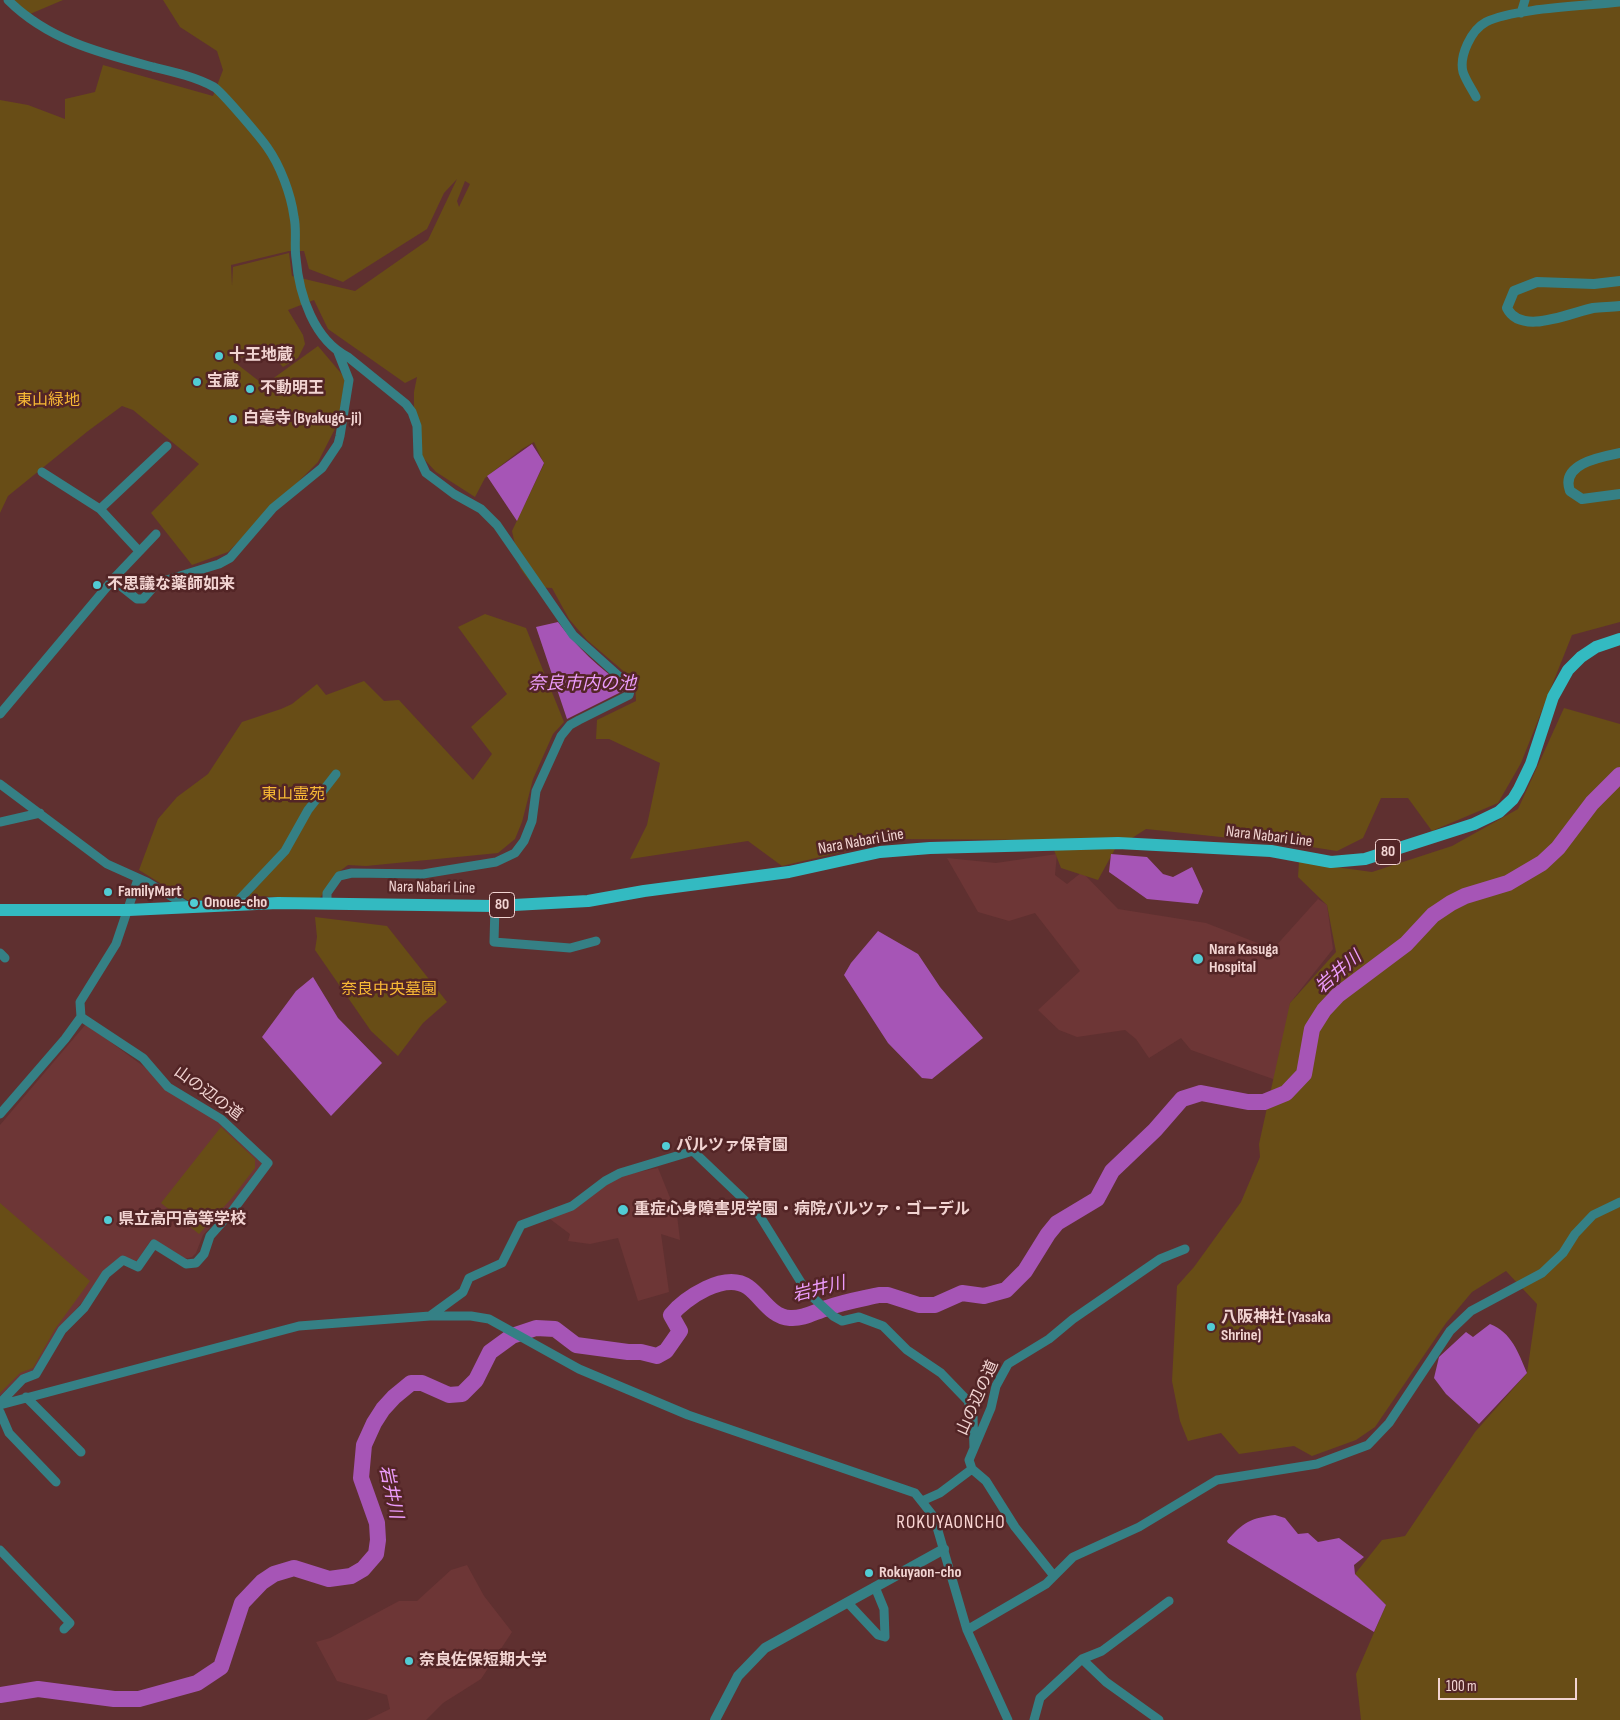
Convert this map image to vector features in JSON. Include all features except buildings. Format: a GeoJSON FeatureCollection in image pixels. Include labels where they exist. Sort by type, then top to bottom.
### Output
{"type":"FeatureCollection","features":[{"type":"Feature","properties":{"kind":"main road","name":"Nara Nabari Line"},"geometry":{"type":"LineString","coordinates":[[0,910],[129,910],[235,904],[327,902],[494,906],[588,901],[644,891],[789,872],[880,852],[930,848],[999,848],[1118,843],[1271,851],[1332,862],[1365,859],[1474,824],[1499,812],[1519,789],[1531,764],[1553,698],[1568,670],[1581,657],[1596,647],[1620,639]]}},
{"type":"Feature","properties":{"kind":"street"},"geometry":{"type":"LineString","coordinates":[[8,0],[22,14],[61,39],[102,53],[182,75],[216,88],[267,147],[283,179],[294,217],[299,284],[307,308],[322,335],[338,352],[348,357],[406,404],[417,426],[417,450],[421,467],[454,494],[480,509],[497,525],[573,635],[631,687],[630,695],[570,725],[561,736],[536,791],[532,821],[524,841],[515,853],[496,862],[423,874],[352,873],[339,876],[327,893],[327,902]]}},
{"type":"Feature","properties":{"kind":"street"},"geometry":{"type":"LineString","coordinates":[[1521,13],[1525,0]]}},
{"type":"Feature","properties":{"kind":"street"},"geometry":{"type":"LineString","coordinates":[[1476,96],[1463,72],[1464,54],[1471,36],[1485,22],[1521,13],[1620,2]]}},
{"type":"Feature","properties":{"kind":"street"},"geometry":{"type":"LineString","coordinates":[[1620,281],[1594,284],[1537,282],[1514,291],[1507,308],[1511,316],[1521,321],[1535,323],[1595,308],[1620,306]]}},
{"type":"Feature","properties":{"kind":"street"},"geometry":{"type":"LineString","coordinates":[[113,580],[137,599],[143,599],[158,583],[219,564],[230,558],[273,508],[316,474],[338,444],[340,436],[348,380],[338,352]]}},
{"type":"Feature","properties":{"kind":"street"},"geometry":{"type":"LineString","coordinates":[[100,509],[167,446]]}},
{"type":"Feature","properties":{"kind":"street"},"geometry":{"type":"LineString","coordinates":[[1620,453],[1579,466],[1570,474],[1568,483],[1570,491],[1582,499],[1620,494]]}},
{"type":"Feature","properties":{"kind":"street"},"geometry":{"type":"LineString","coordinates":[[42,472],[100,509],[139,551]]}},
{"type":"Feature","properties":{"kind":"street"},"geometry":{"type":"LineString","coordinates":[[0,714],[113,580],[156,534]]}},
{"type":"Feature","properties":{"kind":"street"},"geometry":{"type":"LineString","coordinates":[[235,904],[285,852],[308,810],[336,774]]}},
{"type":"Feature","properties":{"kind":"street"},"geometry":{"type":"LineString","coordinates":[[0,784],[91,853],[189,907]]}},
{"type":"Feature","properties":{"kind":"street"},"geometry":{"type":"LineString","coordinates":[[0,822],[40,813]]}},
{"type":"Feature","properties":{"kind":"street"},"geometry":{"type":"LineString","coordinates":[[0,1114],[66,1039],[81,1016],[80,1002],[116,944],[138,879]]}},
{"type":"Feature","properties":{"kind":"street"},"geometry":{"type":"LineString","coordinates":[[494,906],[494,942],[570,948],[596,942]]}},
{"type":"Feature","properties":{"kind":"street","name":"山の辺の道"},"geometry":{"type":"LineString","coordinates":[[0,1404],[23,1379],[36,1374],[62,1330],[84,1308],[106,1274],[123,1260],[138,1267],[154,1244],[186,1264],[196,1263],[204,1254],[210,1236],[233,1210],[268,1163],[221,1119],[168,1086],[143,1058],[81,1016]]}},
{"type":"Feature","properties":{"kind":"street","name":"山の辺の道"},"geometry":{"type":"LineString","coordinates":[[430,1316],[463,1292],[469,1278],[502,1263],[521,1225],[572,1206],[605,1181],[620,1173],[693,1151],[758,1213],[807,1292],[833,1316],[842,1321],[859,1318],[883,1326],[907,1350],[941,1373],[968,1401],[973,1417],[974,1448]]}},
{"type":"Feature","properties":{"kind":"street"},"geometry":{"type":"LineString","coordinates":[[967,1630],[1046,1584],[1072,1557],[1139,1526],[1217,1480],[1317,1464],[1368,1445],[1389,1423],[1439,1346],[1457,1324],[1471,1311],[1542,1273],[1563,1253],[1575,1234],[1593,1215],[1620,1202]]}},
{"type":"Feature","properties":{"kind":"street","name":"山の辺の道"},"geometry":{"type":"LineString","coordinates":[[974,1448],[991,1408],[996,1386],[1008,1364],[1048,1339],[1073,1319],[1160,1259],[1185,1249]]}},
{"type":"Feature","properties":{"kind":"street"},"geometry":{"type":"LineString","coordinates":[[0,1404],[299,1326],[430,1316],[489,1319],[579,1369],[688,1415],[914,1494],[934,1517],[967,1630],[1008,1720]]}},
{"type":"Feature","properties":{"kind":"street"},"geometry":{"type":"LineString","coordinates":[[26,1397],[81,1452]]}},
{"type":"Feature","properties":{"kind":"street"},"geometry":{"type":"LineString","coordinates":[[0,1412],[8,1433],[56,1482]]}},
{"type":"Feature","properties":{"kind":"street"},"geometry":{"type":"LineString","coordinates":[[974,1448],[970,1460],[972,1469],[986,1481],[1015,1527],[1054,1576]]}},
{"type":"Feature","properties":{"kind":"street"},"geometry":{"type":"LineString","coordinates":[[922,1501],[940,1493],[972,1469]]}},
{"type":"Feature","properties":{"kind":"street"},"geometry":{"type":"LineString","coordinates":[[714,1720],[738,1676],[765,1648],[944,1549]]}},
{"type":"Feature","properties":{"kind":"street"},"geometry":{"type":"LineString","coordinates":[[0,1550],[70,1623],[64,1629]]}},
{"type":"Feature","properties":{"kind":"street"},"geometry":{"type":"LineString","coordinates":[[848,1603],[878,1635],[886,1637],[884,1609],[875,1587]]}},
{"type":"Feature","properties":{"kind":"street"},"geometry":{"type":"LineString","coordinates":[[1034,1720],[1040,1698],[1082,1659],[1102,1651],[1169,1601]]}},
{"type":"Feature","properties":{"kind":"street"},"geometry":{"type":"LineString","coordinates":[[1082,1659],[1106,1682],[1159,1720]]}},
{"type":"Feature","properties":{"kind":"shaded area","name":"Nara Kasuga Hospital"},"geometry":{"type":"Polygon","coordinates":[[[1057,854],[1055,875],[1067,884],[1082,872],[1118,909],[1206,923],[1273,949],[1318,899],[1327,905],[1333,949],[1290,1003],[1288,1074],[1273,1079],[1191,1050],[1181,1038],[1149,1058],[1136,1039],[1125,1030],[1077,1037],[1059,1030],[1038,1010],[1080,971],[1035,913],[1009,921],[978,912],[947,858],[996,863],[1057,854]]]}},
{"type":"Feature","properties":{"kind":"shaded area","name":"県立高円高等学校"},"geometry":{"type":"Polygon","coordinates":[[[86,1024],[207,1113],[261,1158],[263,1165],[231,1206],[203,1235],[196,1253],[192,1257],[184,1259],[151,1240],[136,1262],[121,1257],[60,1328],[36,1369],[21,1375],[0,1396],[0,1125],[86,1024]]]}},
{"type":"Feature","properties":{"kind":"shaded area"},"geometry":{"type":"Polygon","coordinates":[[[658,1168],[677,1215],[680,1240],[661,1234],[669,1292],[638,1301],[618,1238],[590,1244],[568,1241],[570,1234],[550,1219],[575,1207],[619,1176],[658,1168]]]}},
{"type":"Feature","properties":{"kind":"shaded area","name":"奈良佐保短期大学"},"geometry":{"type":"Polygon","coordinates":[[[467,1565],[484,1596],[512,1632],[481,1679],[443,1703],[426,1720],[367,1720],[390,1709],[387,1695],[337,1681],[316,1642],[330,1638],[399,1601],[417,1601],[451,1570],[467,1565]]]}},
{"type":"Feature","properties":{"kind":"green space"},"geometry":{"type":"Polygon","coordinates":[[[10,0],[63,0],[30,14],[10,0]]]}},
{"type":"Feature","properties":{"kind":"green space","name":"東山緑地"},"geometry":{"type":"Polygon","coordinates":[[[163,0],[1620,0],[1620,622],[1572,635],[1521,763],[1498,803],[1432,831],[1408,798],[1381,798],[1363,838],[1337,851],[1146,829],[1115,849],[1098,880],[1061,868],[1050,840],[897,839],[782,866],[748,841],[630,859],[647,825],[660,763],[609,739],[596,739],[597,720],[636,701],[635,681],[587,640],[569,619],[552,588],[534,587],[520,568],[512,531],[544,464],[534,442],[485,478],[475,497],[436,472],[414,448],[414,392],[417,377],[405,383],[328,329],[314,300],[288,310],[303,335],[305,344],[298,358],[283,367],[271,354],[237,358],[237,364],[264,385],[318,346],[345,378],[338,423],[318,462],[228,552],[192,565],[151,513],[199,464],[133,410],[122,406],[8,496],[0,513],[0,100],[28,105],[65,119],[65,99],[95,92],[103,65],[213,96],[223,70],[217,51],[180,27],[163,0]],[[457,179],[444,193],[427,229],[343,282],[309,269],[304,251],[289,251],[231,265],[232,286],[233,267],[289,253],[292,276],[355,291],[428,240],[457,179]],[[465,181],[457,201],[459,207],[470,184],[465,181]]]}},
{"type":"Feature","properties":{"kind":"green space","name":"東山霊苑"},"geometry":{"type":"Polygon","coordinates":[[[485,614],[526,628],[564,722],[553,734],[533,779],[522,822],[515,839],[498,853],[366,866],[348,865],[340,871],[319,899],[257,896],[189,901],[139,870],[158,819],[177,797],[208,774],[242,722],[292,704],[317,684],[326,695],[364,681],[384,701],[399,700],[473,780],[492,754],[471,727],[507,694],[458,627],[485,614]]]}},
{"type":"Feature","properties":{"kind":"green space"},"geometry":{"type":"Polygon","coordinates":[[[1564,708],[1620,724],[1620,1720],[1361,1720],[1356,1674],[1386,1605],[1355,1574],[1382,1540],[1405,1536],[1475,1432],[1527,1373],[1537,1304],[1506,1271],[1472,1292],[1446,1323],[1375,1427],[1356,1440],[1312,1456],[1294,1446],[1239,1454],[1221,1433],[1188,1441],[1180,1421],[1172,1381],[1177,1286],[1194,1267],[1241,1202],[1260,1157],[1259,1144],[1290,1003],[1336,952],[1327,905],[1298,877],[1299,862],[1372,872],[1452,846],[1518,809],[1564,708]]]}},
{"type":"Feature","properties":{"kind":"green space","name":"奈良中央墓園"},"geometry":{"type":"Polygon","coordinates":[[[315,917],[387,926],[447,1002],[423,1023],[398,1056],[371,1031],[315,950],[317,937],[315,917]]]}},
{"type":"Feature","properties":{"kind":"green space"},"geometry":{"type":"Polygon","coordinates":[[[221,1127],[255,1159],[255,1168],[231,1199],[199,1234],[161,1203],[221,1127]]]}},
{"type":"Feature","properties":{"kind":"green space"},"geometry":{"type":"Polygon","coordinates":[[[0,1203],[90,1281],[55,1329],[33,1368],[20,1373],[0,1393],[0,1203]]]}},
{"type":"Feature","properties":{"kind":"water"},"geometry":{"type":"Polygon","coordinates":[[[532,444],[544,463],[517,521],[487,476],[532,444]]]}},
{"type":"Feature","properties":{"kind":"water","name":"奈良市内の池"},"geometry":{"type":"Polygon","coordinates":[[[558,622],[589,657],[625,686],[625,690],[567,719],[536,627],[558,622]]]}},
{"type":"Feature","properties":{"kind":"water"},"geometry":{"type":"Polygon","coordinates":[[[1111,854],[1147,857],[1163,874],[1173,877],[1192,867],[1203,891],[1198,904],[1147,899],[1109,872],[1111,854]]]}},
{"type":"Feature","properties":{"kind":"water"},"geometry":{"type":"Polygon","coordinates":[[[878,931],[918,954],[940,987],[983,1038],[932,1079],[922,1078],[888,1043],[844,975],[851,963],[878,931]]]}},
{"type":"Feature","properties":{"kind":"water"},"geometry":{"type":"Polygon","coordinates":[[[313,977],[338,1018],[382,1063],[331,1116],[262,1037],[296,991],[313,977]]]}},
{"type":"Feature","properties":{"kind":"water"},"geometry":{"type":"Polygon","coordinates":[[[1490,1324],[1504,1332],[1509,1338],[1527,1373],[1479,1424],[1446,1394],[1434,1378],[1439,1357],[1466,1332],[1473,1337],[1490,1324]]]}},
{"type":"Feature","properties":{"kind":"water"},"geometry":{"type":"Polygon","coordinates":[[[1275,1515],[1285,1518],[1298,1534],[1308,1533],[1318,1542],[1339,1538],[1364,1557],[1354,1565],[1355,1574],[1386,1605],[1374,1632],[1228,1543],[1227,1541],[1248,1522],[1275,1515]]]}},
{"type":"Feature","properties":{"kind":"waterway","name":"岩井川"},"geometry":{"type":"LineString","coordinates":[[0,1695],[38,1689],[114,1699],[139,1699],[197,1683],[221,1667],[242,1603],[262,1582],[274,1574],[294,1568],[329,1579],[351,1576],[363,1569],[376,1554],[378,1540],[377,1523],[361,1478],[364,1445],[374,1423],[394,1397],[411,1383],[422,1383],[449,1395],[462,1394],[476,1380],[490,1352],[512,1336],[536,1328],[555,1329],[576,1345],[641,1352],[657,1356],[666,1351],[680,1331],[671,1315],[677,1308],[695,1294],[717,1284],[728,1282],[739,1283],[748,1287],[777,1314],[790,1318],[804,1316],[839,1304],[879,1295],[888,1295],[919,1305],[935,1305],[962,1293],[984,1296],[1006,1290],[1025,1271],[1057,1223],[1097,1199],[1112,1171],[1155,1130],[1182,1099],[1201,1093],[1248,1102],[1264,1102],[1286,1093],[1304,1074],[1312,1029],[1324,1010],[1338,995],[1406,944],[1433,915],[1451,903],[1465,896],[1508,883],[1542,863],[1558,848],[1592,803],[1620,775]]}},
{"type":"Feature","properties":{"kind":"place","name":"十王地蔵"},"geometry":{"type":"Point","coordinates":[219,356]}},
{"type":"Feature","properties":{"kind":"place","name":"宝蔵"},"geometry":{"type":"Point","coordinates":[197,382]}},
{"type":"Feature","properties":{"kind":"place","name":"不動明王"},"geometry":{"type":"Point","coordinates":[250,389]}},
{"type":"Feature","properties":{"kind":"place","name":"白毫寺 (Byakugō-ji)"},"geometry":{"type":"Point","coordinates":[233,419]}},
{"type":"Feature","properties":{"kind":"place","name":"不思議な薬師如来"},"geometry":{"type":"Point","coordinates":[97,585]}},
{"type":"Feature","properties":{"kind":"place","name":"FamilyMart"},"geometry":{"type":"Point","coordinates":[108,892]}},
{"type":"Feature","properties":{"kind":"place","name":"Onoue-cho"},"geometry":{"type":"Point","coordinates":[194,903]}},
{"type":"Feature","properties":{"kind":"place","name":"Nara Kasuga Hospital"},"geometry":{"type":"Point","coordinates":[1198,959]}},
{"type":"Feature","properties":{"kind":"place","name":"パルツァ保育園"},"geometry":{"type":"Point","coordinates":[666,1146]}},
{"type":"Feature","properties":{"kind":"place","name":"重症心身障害児学園・病院バルツァ・ゴーデル"},"geometry":{"type":"Point","coordinates":[623,1210]}},
{"type":"Feature","properties":{"kind":"place","name":"県立高円高等学校"},"geometry":{"type":"Point","coordinates":[108,1220]}},
{"type":"Feature","properties":{"kind":"place","name":"八阪神社 (Yasaka Shrine)"},"geometry":{"type":"Point","coordinates":[1211,1327]}},
{"type":"Feature","properties":{"kind":"place","name":"Rokuyaon-cho"},"geometry":{"type":"Point","coordinates":[869,1573]}},
{"type":"Feature","properties":{"kind":"place","name":"奈良佐保短期大学"},"geometry":{"type":"Point","coordinates":[409,1661]}},
{"type":"Feature","properties":{"kind":"district","name":"ROKUYAONCHO"},"geometry":{"type":"Point","coordinates":[951,1523]}}]}
